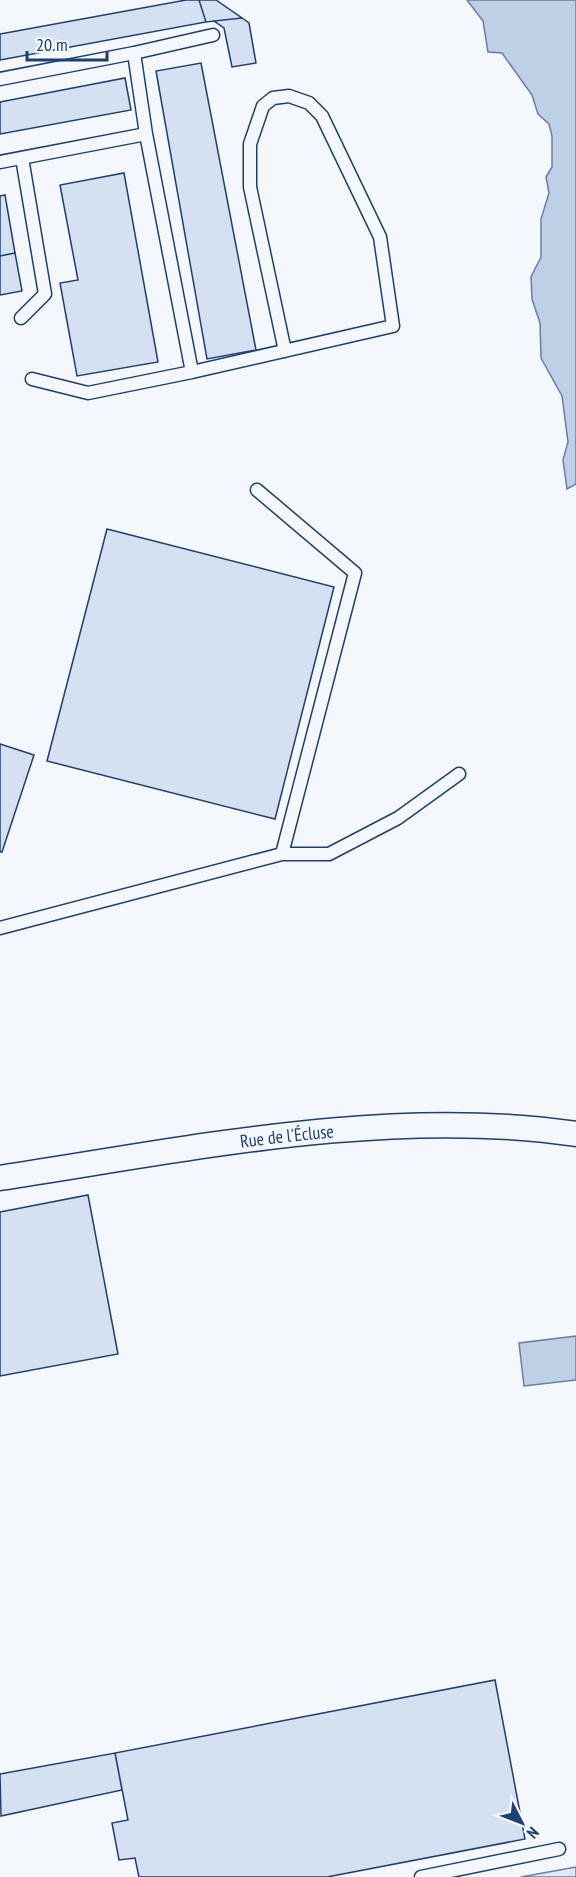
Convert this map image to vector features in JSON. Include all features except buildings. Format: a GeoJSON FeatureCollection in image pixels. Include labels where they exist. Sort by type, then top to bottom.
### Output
{"type":"FeatureCollection","features":[{"type":"Feature","properties":{"kind":"street","name":"Rue de l'Écluse"},"geometry":{"type":"LineString","coordinates":[[0,1178],[216,1146],[386,1126],[541,1129],[576,1134]]}},
{"type":"Feature","properties":{"kind":"lane"},"geometry":{"type":"LineString","coordinates":[[0,79],[213,35]]}},
{"type":"Feature","properties":{"kind":"lane"},"geometry":{"type":"LineString","coordinates":[[134,53],[146,134],[192,372]]}},
{"type":"Feature","properties":{"kind":"lane"},"geometry":{"type":"LineString","coordinates":[[32,379],[88,393],[192,372],[285,351],[393,326],[380,237],[322,116],[309,104],[290,96],[273,98],[263,106],[250,144],[250,187],[285,351]]}},
{"type":"Feature","properties":{"kind":"lane"},"geometry":{"type":"LineString","coordinates":[[0,162],[146,134]]}},
{"type":"Feature","properties":{"kind":"lane"},"geometry":{"type":"LineString","coordinates":[[21,318],[45,294],[22,158]]}},
{"type":"Feature","properties":{"kind":"lane"},"geometry":{"type":"LineString","coordinates":[[256,490],[356,573],[282,854]]}},
{"type":"Feature","properties":{"kind":"lane"},"geometry":{"type":"LineString","coordinates":[[0,928],[282,854],[329,854],[398,818],[459,774]]}},
{"type":"Feature","properties":{"kind":"lane"},"geometry":{"type":"LineString","coordinates":[[421,1877],[559,1849]]}},
{"type":"Feature","properties":{"kind":"shaded area"},"geometry":{"type":"Polygon","coordinates":[[[576,1867],[576,1877],[521,1877],[576,1867]]]}},
{"type":"Feature","properties":{"kind":"water"},"geometry":{"type":"Polygon","coordinates":[[[467,0],[576,0],[576,484],[567,489],[563,460],[568,442],[562,396],[541,358],[540,323],[532,299],[531,277],[541,257],[541,219],[549,193],[546,177],[552,167],[552,136],[549,124],[538,114],[532,95],[502,53],[488,52],[483,21],[467,0]]]}},
{"type":"Feature","properties":{"kind":"water"},"geometry":{"type":"Polygon","coordinates":[[[576,1336],[576,1380],[524,1386],[519,1343],[576,1336]]]}}]}
